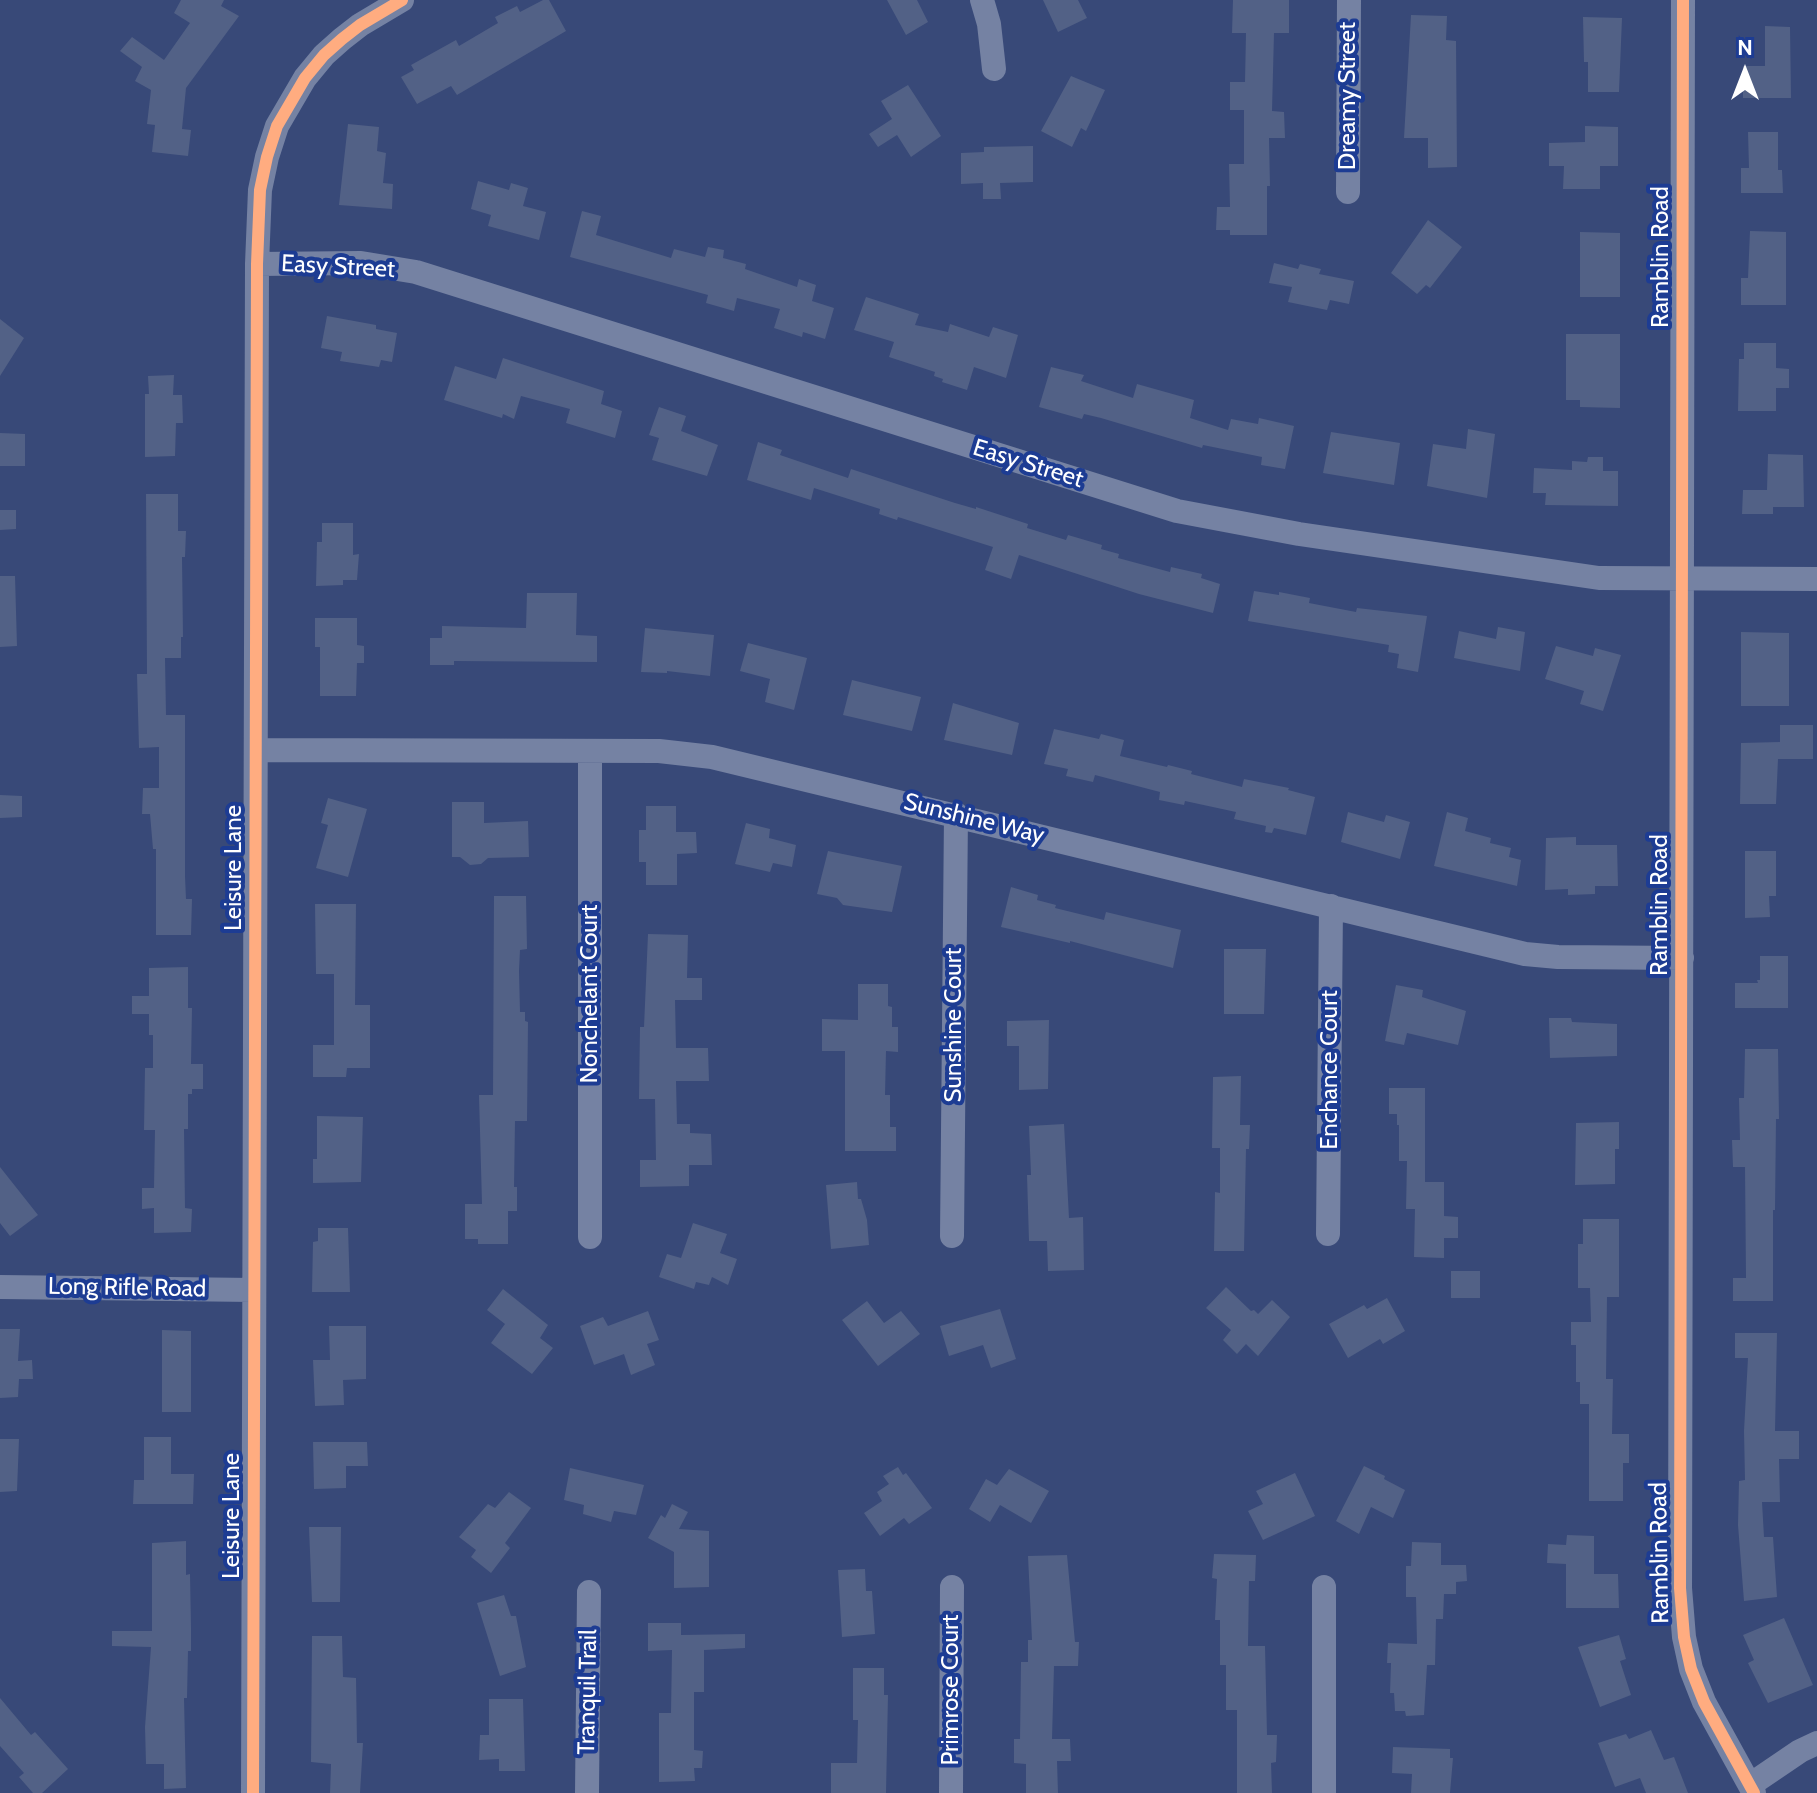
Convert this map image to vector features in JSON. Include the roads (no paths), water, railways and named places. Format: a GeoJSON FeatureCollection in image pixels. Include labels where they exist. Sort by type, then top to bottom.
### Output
{"type":"FeatureCollection","features":[{"type":"Feature","properties":{"kind":"street","name":"Leisure Lane"},"geometry":{"type":"LineString","coordinates":[[253,1793],[257,264],[260,190],[277,126],[291,99],[324,55],[360,25],[402,0]]}},
{"type":"Feature","properties":{"kind":"street"},"geometry":{"type":"LineString","coordinates":[[982,0],[989,24],[994,69]]}},
{"type":"Feature","properties":{"kind":"street","name":"Dreamy Street"},"geometry":{"type":"LineString","coordinates":[[1348,192],[1349,0]]}},
{"type":"Feature","properties":{"kind":"street","name":"Ramblin Road"},"geometry":{"type":"LineString","coordinates":[[1683,0],[1681,1600],[1691,1669],[1704,1702],[1752,1789]]}},
{"type":"Feature","properties":{"kind":"street","name":"Easy Street"},"geometry":{"type":"LineString","coordinates":[[257,264],[361,263],[416,272],[1177,511],[1299,534],[1599,578],[1817,579]]}},
{"type":"Feature","properties":{"kind":"street","name":"Sunshine Way"},"geometry":{"type":"LineString","coordinates":[[257,750],[659,751],[712,757],[1525,954],[1682,958]]}},
{"type":"Feature","properties":{"kind":"street","name":"Nonchelant Court"},"geometry":{"type":"LineString","coordinates":[[590,752],[590,1237]]}},
{"type":"Feature","properties":{"kind":"street","name":"Sunshine Court"},"geometry":{"type":"LineString","coordinates":[[952,1236],[956,814]]}},
{"type":"Feature","properties":{"kind":"street","name":"Enchance Court"},"geometry":{"type":"LineString","coordinates":[[1328,1234],[1331,906]]}},
{"type":"Feature","properties":{"kind":"street","name":"Long Rifle Road"},"geometry":{"type":"LineString","coordinates":[[0,1287],[254,1290]]}},
{"type":"Feature","properties":{"kind":"street","name":"Primrose Court"},"geometry":{"type":"LineString","coordinates":[[951,1793],[952,1587]]}},
{"type":"Feature","properties":{"kind":"street"},"geometry":{"type":"LineString","coordinates":[[1324,1587],[1324,1793]]}},
{"type":"Feature","properties":{"kind":"street","name":"Tranquil Trail"},"geometry":{"type":"LineString","coordinates":[[587,1793],[589,1592]]}},
{"type":"Feature","properties":{"kind":"street"},"geometry":{"type":"LineString","coordinates":[[1752,1789],[1800,1751],[1817,1743]]}}]}
